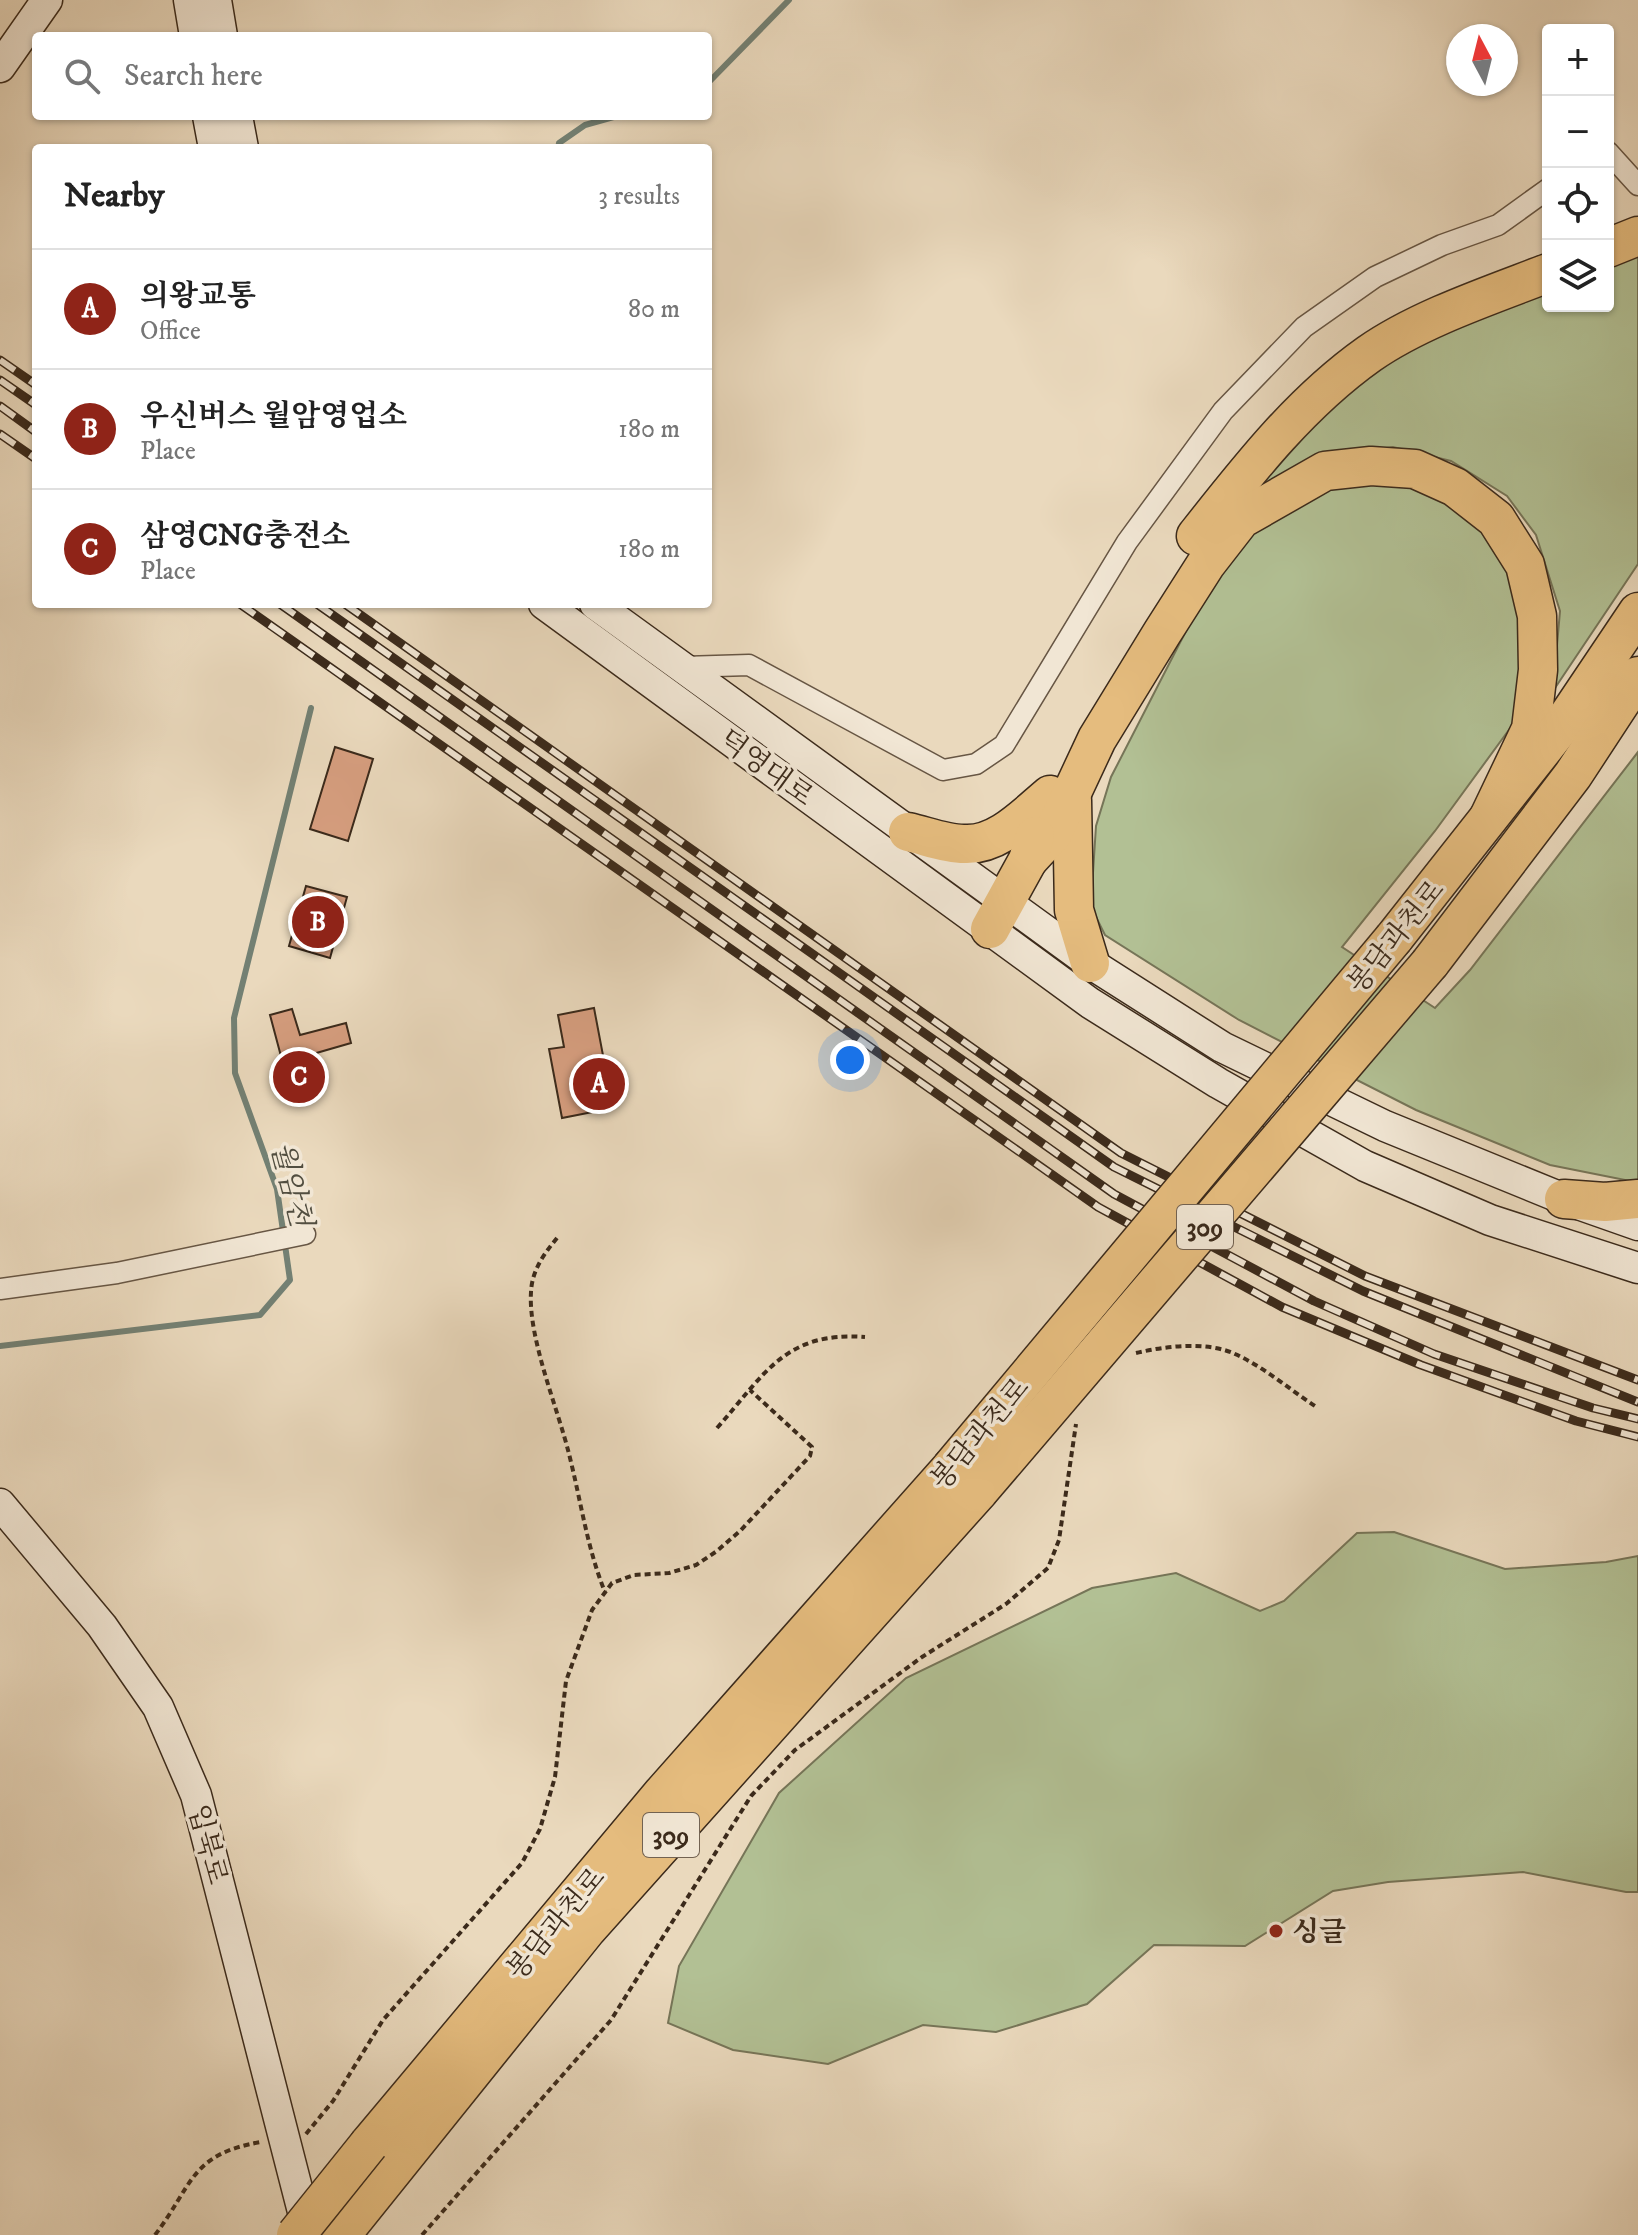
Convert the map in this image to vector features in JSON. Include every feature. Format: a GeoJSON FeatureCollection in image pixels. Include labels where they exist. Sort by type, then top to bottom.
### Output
{"type":"FeatureCollection","features":[{"type":"Feature","properties":{"kind":"highway"},"geometry":{"type":"LineString","coordinates":[[1614,246],[1638,236]]}},
{"type":"Feature","properties":{"kind":"highway"},"geometry":{"type":"LineString","coordinates":[[998,916],[1028,860],[1053,833],[1066,754],[1122,649],[1193,540],[1261,453],[1312,401],[1370,353],[1433,320],[1542,275]]}},
{"type":"Feature","properties":{"kind":"highway"},"geometry":{"type":"LineString","coordinates":[[908,832],[964,845],[984,841],[1008,830],[1061,793],[1206,564],[1241,519],[1325,471],[1371,466],[1415,469],[1455,487],[1496,519],[1525,565],[1537,616],[1538,670],[1531,729],[1489,817]]}},
{"type":"Feature","properties":{"kind":"highway","name":"봉담과천로"},"geometry":{"type":"LineString","coordinates":[[341,2235],[587,1929],[965,1479],[1562,725],[1638,612]]}},
{"type":"Feature","properties":{"kind":"highway","name":"봉담과천로"},"geometry":{"type":"LineString","coordinates":[[296,2235],[663,1793],[965,1479],[1430,963],[1573,775],[1638,676]]}},
{"type":"Feature","properties":{"kind":"highway"},"geometry":{"type":"LineString","coordinates":[[1573,775],[1638,714]]}},
{"type":"Feature","properties":{"kind":"highway"},"geometry":{"type":"LineString","coordinates":[[1061,793],[1074,910],[1090,963]]}},
{"type":"Feature","properties":{"kind":"highway"},"geometry":{"type":"LineString","coordinates":[[1564,1199],[1605,1202],[1638,1199]]}},
{"type":"Feature","properties":{"kind":"street"},"geometry":{"type":"LineString","coordinates":[[0,67],[47,0]]}},
{"type":"Feature","properties":{"kind":"street"},"geometry":{"type":"LineString","coordinates":[[189,0],[194,32]]}},
{"type":"Feature","properties":{"kind":"street"},"geometry":{"type":"LineString","coordinates":[[216,0],[221,32]]}},
{"type":"Feature","properties":{"kind":"street"},"geometry":{"type":"LineString","coordinates":[[209,120],[213,144]]}},
{"type":"Feature","properties":{"kind":"street"},"geometry":{"type":"LineString","coordinates":[[238,120],[242,144]]}},
{"type":"Feature","properties":{"kind":"street"},"geometry":{"type":"LineString","coordinates":[[1614,159],[1638,185]]}},
{"type":"Feature","properties":{"kind":"street"},"geometry":{"type":"LineString","coordinates":[[683,667],[749,665],[943,770],[976,764],[1004,745],[1127,542],[1223,411],[1304,327],[1375,277],[1442,245],[1498,225],[1542,193]]}},
{"type":"Feature","properties":{"kind":"street","name":"덕영대로"},"geometry":{"type":"LineString","coordinates":[[550,608],[998,916]]}},
{"type":"Feature","properties":{"kind":"street","name":"덕영대로"},"geometry":{"type":"LineString","coordinates":[[601,608],[908,832],[998,916]]}},
{"type":"Feature","properties":{"kind":"street"},"geometry":{"type":"LineString","coordinates":[[998,916],[1090,963],[1121,985],[1236,1053],[1385,1126],[1564,1199],[1638,1225]]}},
{"type":"Feature","properties":{"kind":"street"},"geometry":{"type":"LineString","coordinates":[[998,916],[1090,1003],[1218,1083],[1365,1166],[1490,1220],[1638,1268]]}},
{"type":"Feature","properties":{"kind":"street"},"geometry":{"type":"LineString","coordinates":[[0,1289],[117,1273],[305,1234]]}},
{"type":"Feature","properties":{"kind":"street","name":"입북로"},"geometry":{"type":"LineString","coordinates":[[0,1504],[102,1626],[158,1707],[196,1795],[309,2235]]}},
{"type":"Feature","properties":{"kind":"path"},"geometry":{"type":"LineString","coordinates":[[557,1238],[538,1263],[531,1291],[533,1319],[569,1454],[593,1562],[605,1592]]}},
{"type":"Feature","properties":{"kind":"path"},"geometry":{"type":"LineString","coordinates":[[717,1428],[784,1355],[801,1344],[838,1335],[865,1337]]}},
{"type":"Feature","properties":{"kind":"path"},"geometry":{"type":"LineString","coordinates":[[1126,1355],[1153,1349],[1206,1347],[1234,1353],[1315,1406]]}},
{"type":"Feature","properties":{"kind":"path"},"geometry":{"type":"LineString","coordinates":[[155,2235],[197,2170],[222,2152],[237,2146],[285,2148],[333,2101],[383,2020],[522,1863],[540,1829],[555,1777],[566,1681],[592,1610],[612,1583],[634,1575],[669,1573],[696,1565],[741,1530],[810,1456],[812,1447],[804,1438],[750,1390]]}},
{"type":"Feature","properties":{"kind":"path"},"geometry":{"type":"LineString","coordinates":[[422,2235],[611,2020],[751,1796],[795,1750],[922,1657],[1006,1604],[1048,1568],[1059,1540],[1073,1433],[1078,1419]]}},
{"type":"Feature","properties":{"kind":"green space"},"geometry":{"type":"Polygon","coordinates":[[[1638,250],[1638,564],[1553,691],[1560,611],[1536,535],[1507,496],[1451,461],[1393,447],[1336,456],[1227,516],[1310,419],[1400,353],[1542,290],[1542,312],[1614,312],[1614,260],[1638,250]]]}},
{"type":"Feature","properties":{"kind":"green space"},"geometry":{"type":"Polygon","coordinates":[[[1352,483],[1421,485],[1498,534],[1532,675],[1511,727],[1435,831],[1342,947],[1435,1008],[1470,970],[1638,752],[1638,1181],[1550,1165],[1416,1110],[1239,1020],[1105,935],[1093,911],[1096,826],[1111,777],[1223,559],[1253,533],[1306,497],[1352,483]]]}},
{"type":"Feature","properties":{"kind":"green space"},"geometry":{"type":"Polygon","coordinates":[[[1394,1532],[1505,1569],[1606,1562],[1638,1556],[1638,1892],[1523,1872],[1388,1882],[1333,1891],[1245,1946],[1154,1945],[1087,2004],[996,2032],[923,2025],[828,2064],[733,2050],[668,2023],[679,1966],[779,1793],[906,1678],[1092,1588],[1176,1573],[1260,1611],[1284,1601],[1357,1533],[1394,1532]]]}},
{"type":"Feature","properties":{"kind":"building"},"geometry":{"type":"Polygon","coordinates":[[[335,747],[373,759],[348,841],[310,829],[335,747]]]}},
{"type":"Feature","properties":{"kind":"building"},"geometry":{"type":"Polygon","coordinates":[[[306,886],[347,897],[330,958],[289,946],[306,886]]]}},
{"type":"Feature","properties":{"kind":"building"},"geometry":{"type":"Polygon","coordinates":[[[594,1008],[613,1108],[562,1118],[549,1049],[564,1047],[558,1015],[594,1008]]]}},
{"type":"Feature","properties":{"kind":"building"},"geometry":{"type":"Polygon","coordinates":[[[292,1009],[300,1035],[346,1023],[351,1043],[306,1056],[318,1098],[294,1105],[270,1015],[292,1009]]]}},
{"type":"Feature","properties":{"kind":"waterway","name":"월암천"},"geometry":{"type":"LineString","coordinates":[[712,79],[789,0]]}},
{"type":"Feature","properties":{"kind":"waterway","name":"월암천"},"geometry":{"type":"LineString","coordinates":[[559,144],[585,125],[603,120]]}},
{"type":"Feature","properties":{"kind":"waterway","name":"월암천"},"geometry":{"type":"LineString","coordinates":[[0,1346],[260,1315],[290,1280],[277,1189],[235,1073],[234,1018],[311,708]]}},
{"type":"Feature","properties":{"kind":"railway"},"geometry":{"type":"LineString","coordinates":[[0,360],[32,382]]}},
{"type":"Feature","properties":{"kind":"railway"},"geometry":{"type":"LineString","coordinates":[[0,380],[32,402]]}},
{"type":"Feature","properties":{"kind":"railway"},"geometry":{"type":"LineString","coordinates":[[0,406],[32,429]]}},
{"type":"Feature","properties":{"kind":"railway"},"geometry":{"type":"LineString","coordinates":[[0,434],[32,456]]}},
{"type":"Feature","properties":{"kind":"railway"},"geometry":{"type":"LineString","coordinates":[[246,608],[1098,1207],[1282,1307],[1421,1365],[1576,1421],[1638,1437]]}},
{"type":"Feature","properties":{"kind":"railway"},"geometry":{"type":"LineString","coordinates":[[286,608],[1114,1194],[1314,1301],[1434,1354],[1593,1408],[1638,1419]]}},
{"type":"Feature","properties":{"kind":"railway"},"geometry":{"type":"LineString","coordinates":[[323,608],[1114,1167],[1363,1291],[1638,1402]]}},
{"type":"Feature","properties":{"kind":"railway"},"geometry":{"type":"LineString","coordinates":[[351,608],[1121,1153],[1365,1276],[1638,1380]]}},
{"type":"Feature","properties":{"kind":"place","name":"우신버스 월암영업소"},"geometry":{"type":"Point","coordinates":[318,922]}},
{"type":"Feature","properties":{"kind":"place","name":"삼영CNG충전소"},"geometry":{"type":"Point","coordinates":[299,1077]}},
{"type":"Feature","properties":{"kind":"place","name":"의왕교통"},"geometry":{"type":"Point","coordinates":[599,1084]}},
{"type":"Feature","properties":{"kind":"place","name":"싱글"},"geometry":{"type":"Point","coordinates":[1276,1931]}}]}
